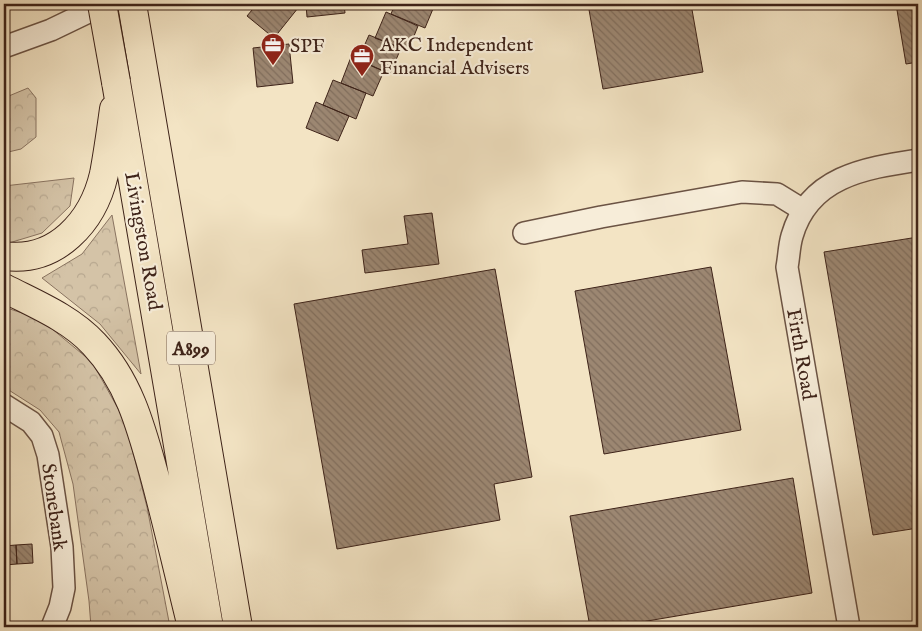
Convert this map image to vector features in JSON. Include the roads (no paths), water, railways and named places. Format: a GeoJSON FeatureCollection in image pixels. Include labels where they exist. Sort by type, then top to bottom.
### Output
{"type":"FeatureCollection","features":[{"type":"Feature","properties":{"kind":"main road","name":"Livingston Road"},"geometry":{"type":"LineString","coordinates":[[104,4],[209,627]]}},
{"type":"Feature","properties":{"kind":"main road","name":"Livingston Road"},"geometry":{"type":"LineString","coordinates":[[134,10],[238,627]]}},
{"type":"Feature","properties":{"kind":"main road"},"geometry":{"type":"LineString","coordinates":[[4,256],[30,256],[48,250],[75,232],[85,218],[103,176],[117,85]]}},
{"type":"Feature","properties":{"kind":"main road"},"geometry":{"type":"LineString","coordinates":[[4,288],[71,324],[93,343],[114,368],[138,417],[167,519],[193,627]]}},
{"type":"Feature","properties":{"kind":"street"},"geometry":{"type":"LineString","coordinates":[[4,47],[51,30],[104,4]]}},
{"type":"Feature","properties":{"kind":"street","name":"Firth Road"},"geometry":{"type":"LineString","coordinates":[[849,627],[787,267],[792,236],[802,210],[820,192],[838,179],[865,170],[918,160]]}},
{"type":"Feature","properties":{"kind":"street"},"geometry":{"type":"LineString","coordinates":[[524,233],[742,192],[776,194],[802,210]]}},
{"type":"Feature","properties":{"kind":"street","name":"Stonebank"},"geometry":{"type":"LineString","coordinates":[[4,405],[31,422],[42,436],[48,455],[62,547],[64,588],[60,607],[52,627]]}},
{"type":"Feature","properties":{"kind":"place","name":"SPF"},"geometry":{"type":"Point","coordinates":[273,66]}},
{"type":"Feature","properties":{"kind":"place","name":"AKC Independent Financial Advisers"},"geometry":{"type":"Point","coordinates":[362,77]}}]}
